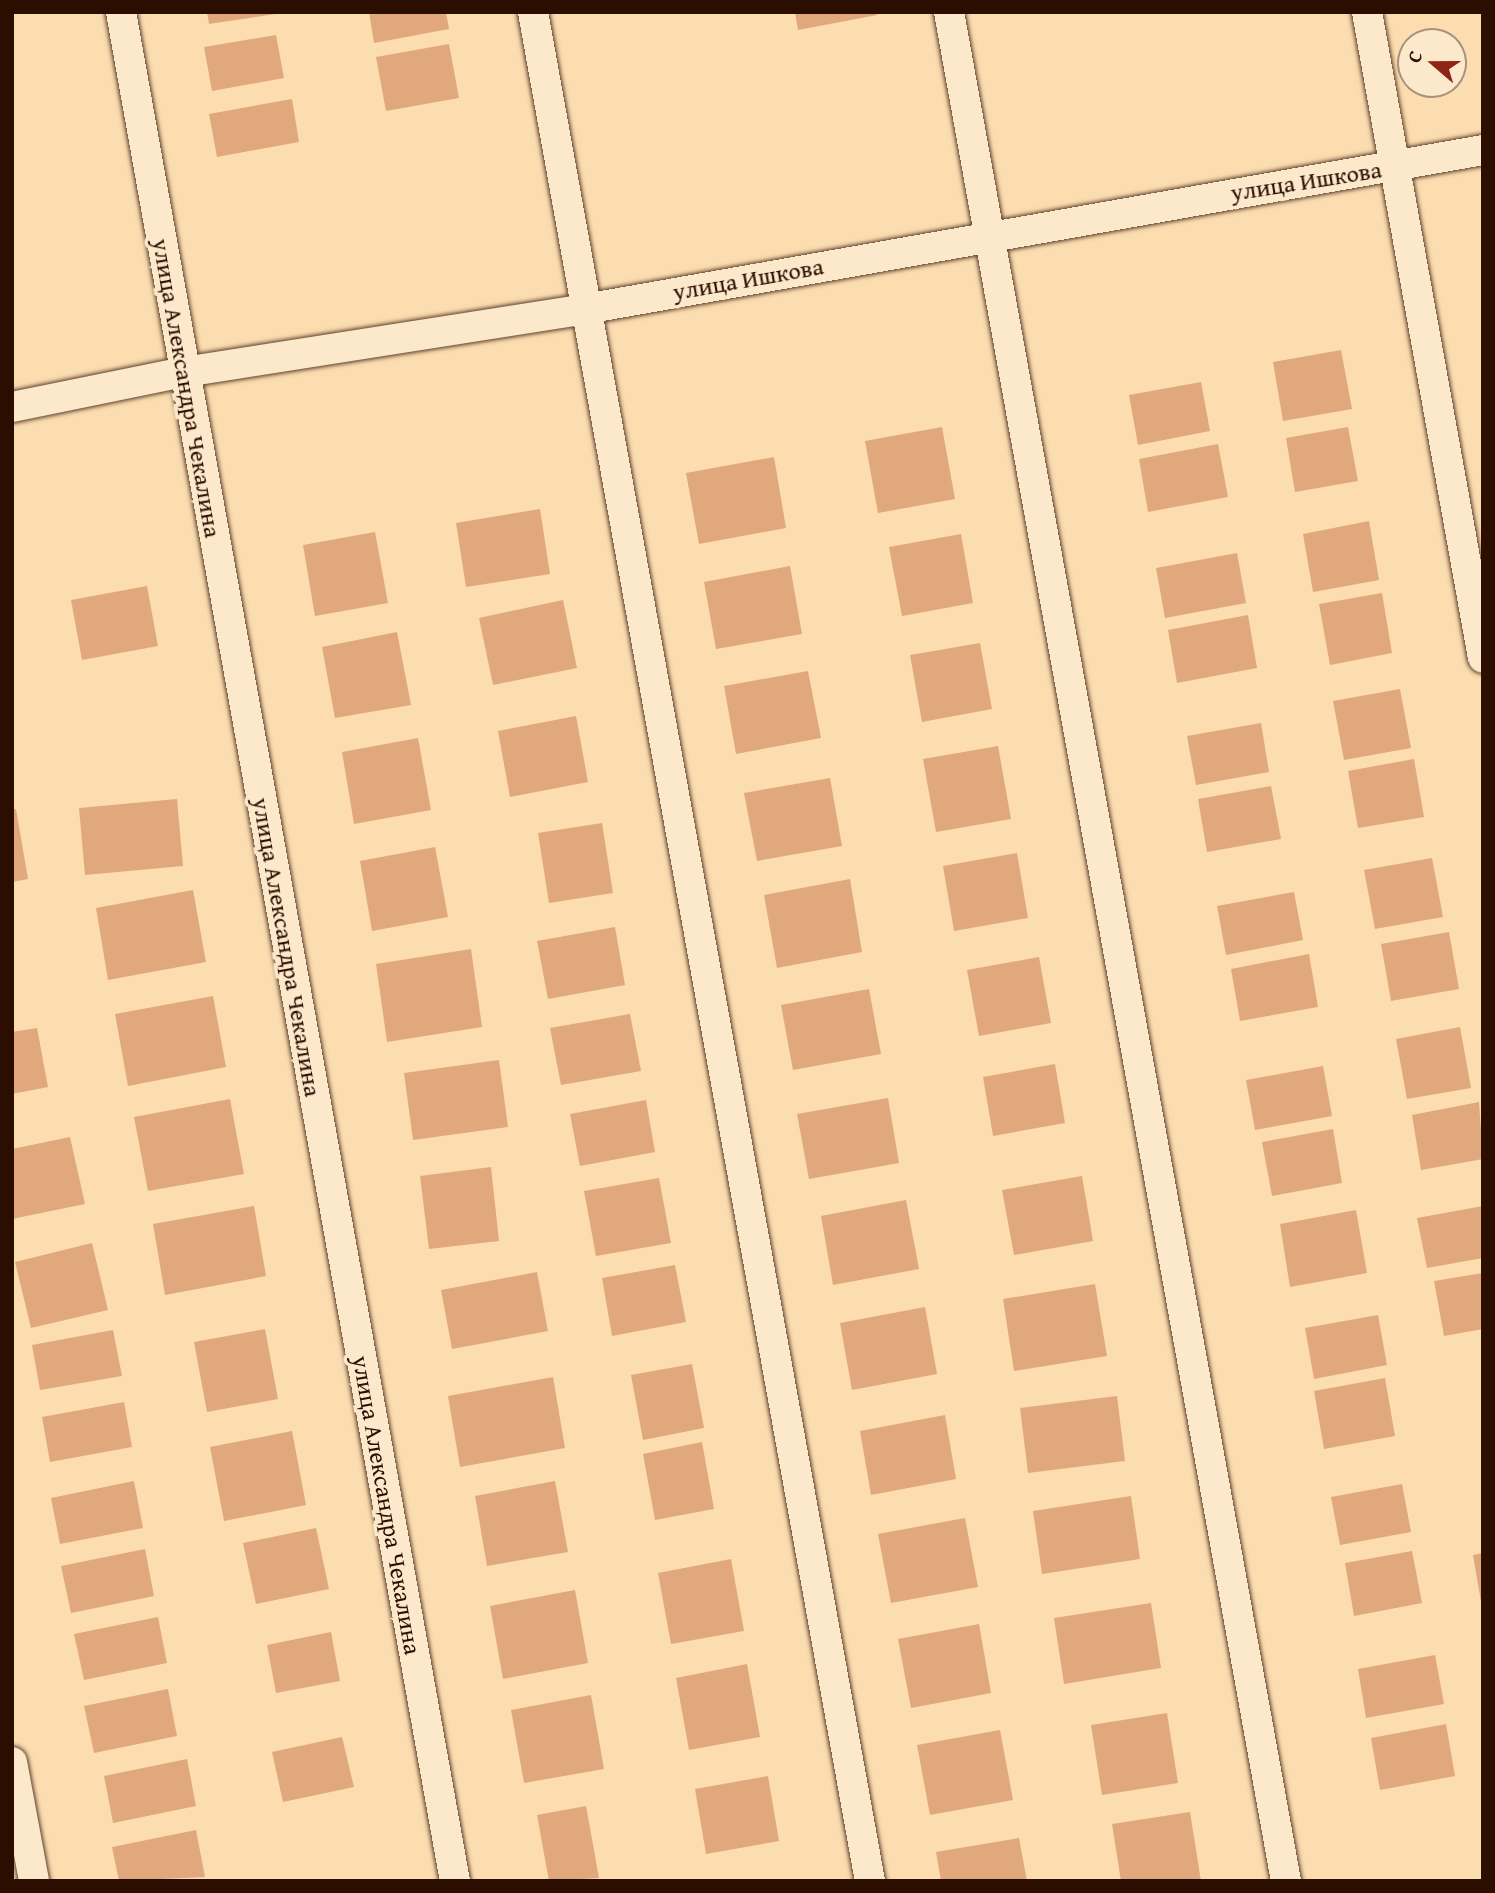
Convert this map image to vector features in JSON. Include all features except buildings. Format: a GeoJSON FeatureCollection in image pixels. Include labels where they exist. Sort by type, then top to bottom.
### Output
{"type":"FeatureCollection","features":[{"type":"Feature","properties":{"kind":"street","name":"улица Александра Чекалина"},"geometry":{"type":"LineString","coordinates":[[121,12],[455,1881]]}},
{"type":"Feature","properties":{"kind":"street"},"geometry":{"type":"LineString","coordinates":[[533,12],[870,1881]]}},
{"type":"Feature","properties":{"kind":"street"},"geometry":{"type":"LineString","coordinates":[[949,12],[1286,1881]]}},
{"type":"Feature","properties":{"kind":"street"},"geometry":{"type":"LineString","coordinates":[[1367,12],[1483,658]]}},
{"type":"Feature","properties":{"kind":"street","name":"улица Ишкова"},"geometry":{"type":"LineString","coordinates":[[12,407],[184,372],[585,309],[989,234],[1483,150]]}},
{"type":"Feature","properties":{"kind":"street"},"geometry":{"type":"LineString","coordinates":[[12,1762],[34,1881]]}}]}
